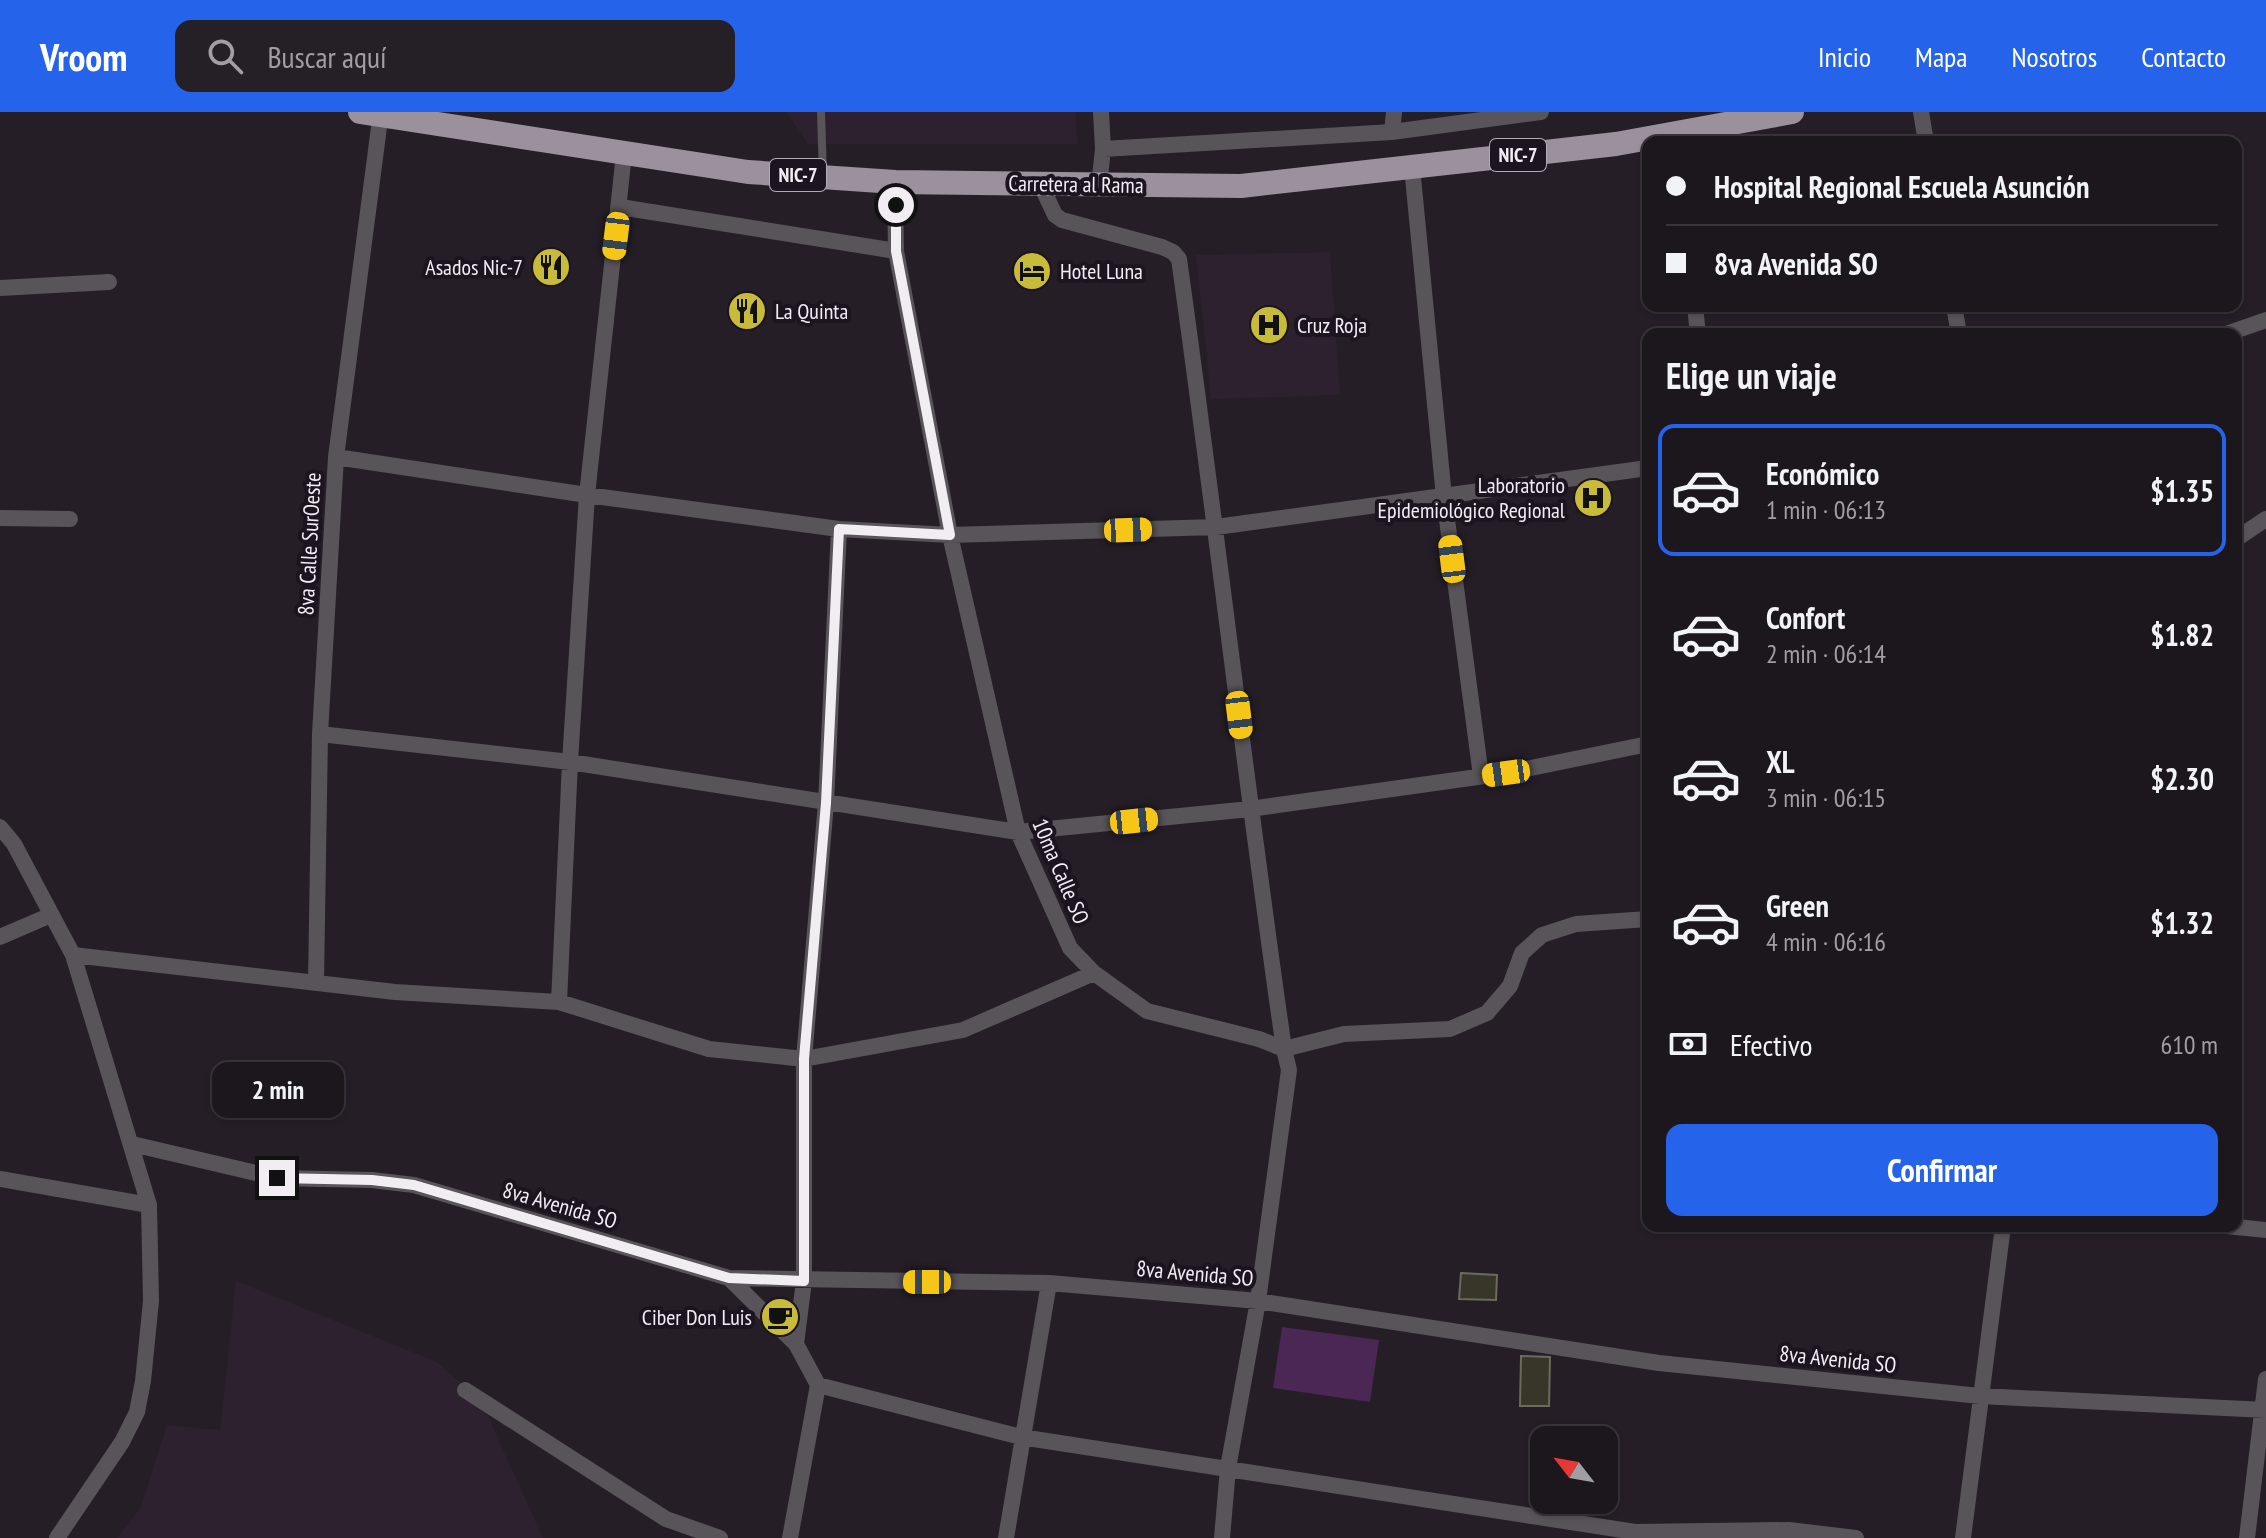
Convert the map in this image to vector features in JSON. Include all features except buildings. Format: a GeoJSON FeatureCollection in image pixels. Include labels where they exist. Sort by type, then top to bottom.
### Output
{"type":"FeatureCollection","features":[{"type":"Feature","properties":{"kind":"highway","name":"Carretera al Rama"},"geometry":{"type":"LineString","coordinates":[[1690,136],[1792,112]]}},
{"type":"Feature","properties":{"kind":"highway","name":"Carretera al Rama"},"geometry":{"type":"LineString","coordinates":[[373,113],[748,172],[895,182],[1241,186],[1642,141]]}},
{"type":"Feature","properties":{"kind":"street"},"geometry":{"type":"LineString","coordinates":[[1099,186],[1103,149],[1101,112]]}},
{"type":"Feature","properties":{"kind":"street"},"geometry":{"type":"LineString","coordinates":[[1392,132],[1394,112]]}},
{"type":"Feature","properties":{"kind":"street"},"geometry":{"type":"LineString","coordinates":[[1103,149],[1392,132],[1541,112]]}},
{"type":"Feature","properties":{"kind":"street"},"geometry":{"type":"LineString","coordinates":[[1921,112],[1925,136]]}},
{"type":"Feature","properties":{"kind":"street","name":"8va Calle SurOeste"},"geometry":{"type":"LineString","coordinates":[[316,982],[320,734],[336,457],[373,113]]}},
{"type":"Feature","properties":{"kind":"street"},"geometry":{"type":"LineString","coordinates":[[559,1002],[587,495],[624,154]]}},
{"type":"Feature","properties":{"kind":"street"},"geometry":{"type":"LineString","coordinates":[[1412,167],[1444,497],[1481,776]]}},
{"type":"Feature","properties":{"kind":"street","name":"10ma Calle SO"},"geometry":{"type":"LineString","coordinates":[[895,182],[896,251],[950,535],[1018,832],[1070,948],[1094,973],[1147,1011],[1259,1039],[1284,1049]]}},
{"type":"Feature","properties":{"kind":"street"},"geometry":{"type":"LineString","coordinates":[[1040,183],[1055,215],[1062,220],[1162,247],[1179,259],[1250,809],[1289,1070],[1258,1301],[1228,1468],[1222,1538]]}},
{"type":"Feature","properties":{"kind":"street"},"geometry":{"type":"LineString","coordinates":[[620,207],[896,251]]}},
{"type":"Feature","properties":{"kind":"street"},"geometry":{"type":"LineString","coordinates":[[0,288],[109,282]]}},
{"type":"Feature","properties":{"kind":"street"},"geometry":{"type":"LineString","coordinates":[[2242,328],[2266,320]]}},
{"type":"Feature","properties":{"kind":"street"},"geometry":{"type":"LineString","coordinates":[[336,457],[839,529],[950,535],[1216,527],[1642,469]]}},
{"type":"Feature","properties":{"kind":"street"},"geometry":{"type":"LineString","coordinates":[[0,518],[70,519]]}},
{"type":"Feature","properties":{"kind":"street"},"geometry":{"type":"LineString","coordinates":[[2242,535],[2266,519]]}},
{"type":"Feature","properties":{"kind":"street"},"geometry":{"type":"LineString","coordinates":[[796,1344],[804,1281],[804,1059],[826,803],[839,529]]}},
{"type":"Feature","properties":{"kind":"street"},"geometry":{"type":"LineString","coordinates":[[320,734],[570,762],[1018,832],[1250,809],[1481,776],[1642,745]]}},
{"type":"Feature","properties":{"kind":"street"},"geometry":{"type":"LineString","coordinates":[[0,827],[14,844],[73,955],[149,1205],[151,1301],[137,1412],[122,1442],[57,1538]]}},
{"type":"Feature","properties":{"kind":"street"},"geometry":{"type":"LineString","coordinates":[[0,937],[51,915]]}},
{"type":"Feature","properties":{"kind":"street"},"geometry":{"type":"LineString","coordinates":[[1284,1049],[1344,1034],[1450,1029],[1487,1013],[1510,986],[1522,953],[1542,935],[1576,924],[1642,919]]}},
{"type":"Feature","properties":{"kind":"street"},"geometry":{"type":"LineString","coordinates":[[73,955],[395,992],[559,1002],[709,1049],[804,1059],[963,1030],[1094,973]]}},
{"type":"Feature","properties":{"kind":"street","name":"8va Avenida SO"},"geometry":{"type":"LineString","coordinates":[[132,1144],[277,1178],[372,1180],[414,1185],[729,1278],[1049,1283],[1258,1301],[1659,1363],[1980,1396],[2264,1410]]}},
{"type":"Feature","properties":{"kind":"street"},"geometry":{"type":"LineString","coordinates":[[0,1179],[149,1205]]}},
{"type":"Feature","properties":{"kind":"street"},"geometry":{"type":"LineString","coordinates":[[2242,1228],[2266,1230]]}},
{"type":"Feature","properties":{"kind":"street"},"geometry":{"type":"LineString","coordinates":[[1963,1538],[2002,1232]]}},
{"type":"Feature","properties":{"kind":"street"},"geometry":{"type":"LineString","coordinates":[[729,1278],[796,1344],[818,1385],[790,1538]]}},
{"type":"Feature","properties":{"kind":"street"},"geometry":{"type":"LineString","coordinates":[[1006,1538],[1049,1283]]}},
{"type":"Feature","properties":{"kind":"street"},"geometry":{"type":"LineString","coordinates":[[2247,1538],[2266,1379]]}},
{"type":"Feature","properties":{"kind":"street"},"geometry":{"type":"LineString","coordinates":[[818,1385],[1021,1437],[1635,1532],[1789,1530],[1856,1538]]}},
{"type":"Feature","properties":{"kind":"street"},"geometry":{"type":"LineString","coordinates":[[465,1390],[666,1519],[720,1538]]}},
{"type":"Feature","properties":{"kind":"lane"},"geometry":{"type":"LineString","coordinates":[[821,112],[823,177]]}},
{"type":"Feature","properties":{"kind":"shaded area"},"geometry":{"type":"Polygon","coordinates":[[[786,112],[1075,112],[1078,144],[808,144],[786,112]]]}},
{"type":"Feature","properties":{"kind":"shaded area","name":"Cruz Roja"},"geometry":{"type":"Polygon","coordinates":[[[1330,252],[1340,395],[1211,399],[1196,255],[1330,252]]]}},
{"type":"Feature","properties":{"kind":"shaded area"},"geometry":{"type":"Polygon","coordinates":[[[236,1281],[437,1362],[482,1403],[543,1538],[117,1538],[141,1507],[167,1425],[220,1430],[236,1281]]]}},
{"type":"Feature","properties":{"kind":"shaded area"},"geometry":{"type":"Polygon","coordinates":[[[1282,1327],[1379,1340],[1370,1402],[1273,1388],[1282,1327]]]}},
{"type":"Feature","properties":{"kind":"place","name":"Asados Nic-7"},"geometry":{"type":"Point","coordinates":[551,267]}},
{"type":"Feature","properties":{"kind":"place","name":"Hotel Luna"},"geometry":{"type":"Point","coordinates":[1032,271]}},
{"type":"Feature","properties":{"kind":"place","name":"La Quinta"},"geometry":{"type":"Point","coordinates":[747,311]}},
{"type":"Feature","properties":{"kind":"place","name":"Cruz Roja"},"geometry":{"type":"Point","coordinates":[1269,325]}},
{"type":"Feature","properties":{"kind":"place","name":"Laboratorio Epidemiológico Regional"},"geometry":{"type":"Point","coordinates":[1593,498]}},
{"type":"Feature","properties":{"kind":"place","name":"Ciber Don Luis"},"geometry":{"type":"Point","coordinates":[780,1317]}},
{"type":"Feature","properties":{"kind":"route"},"geometry":{"type":"LineString","coordinates":[[277,1178],[372,1180],[414,1185],[729,1278],[804,1281],[804,1059],[826,803],[839,529],[950,535],[896,251],[896,205]]}}]}
